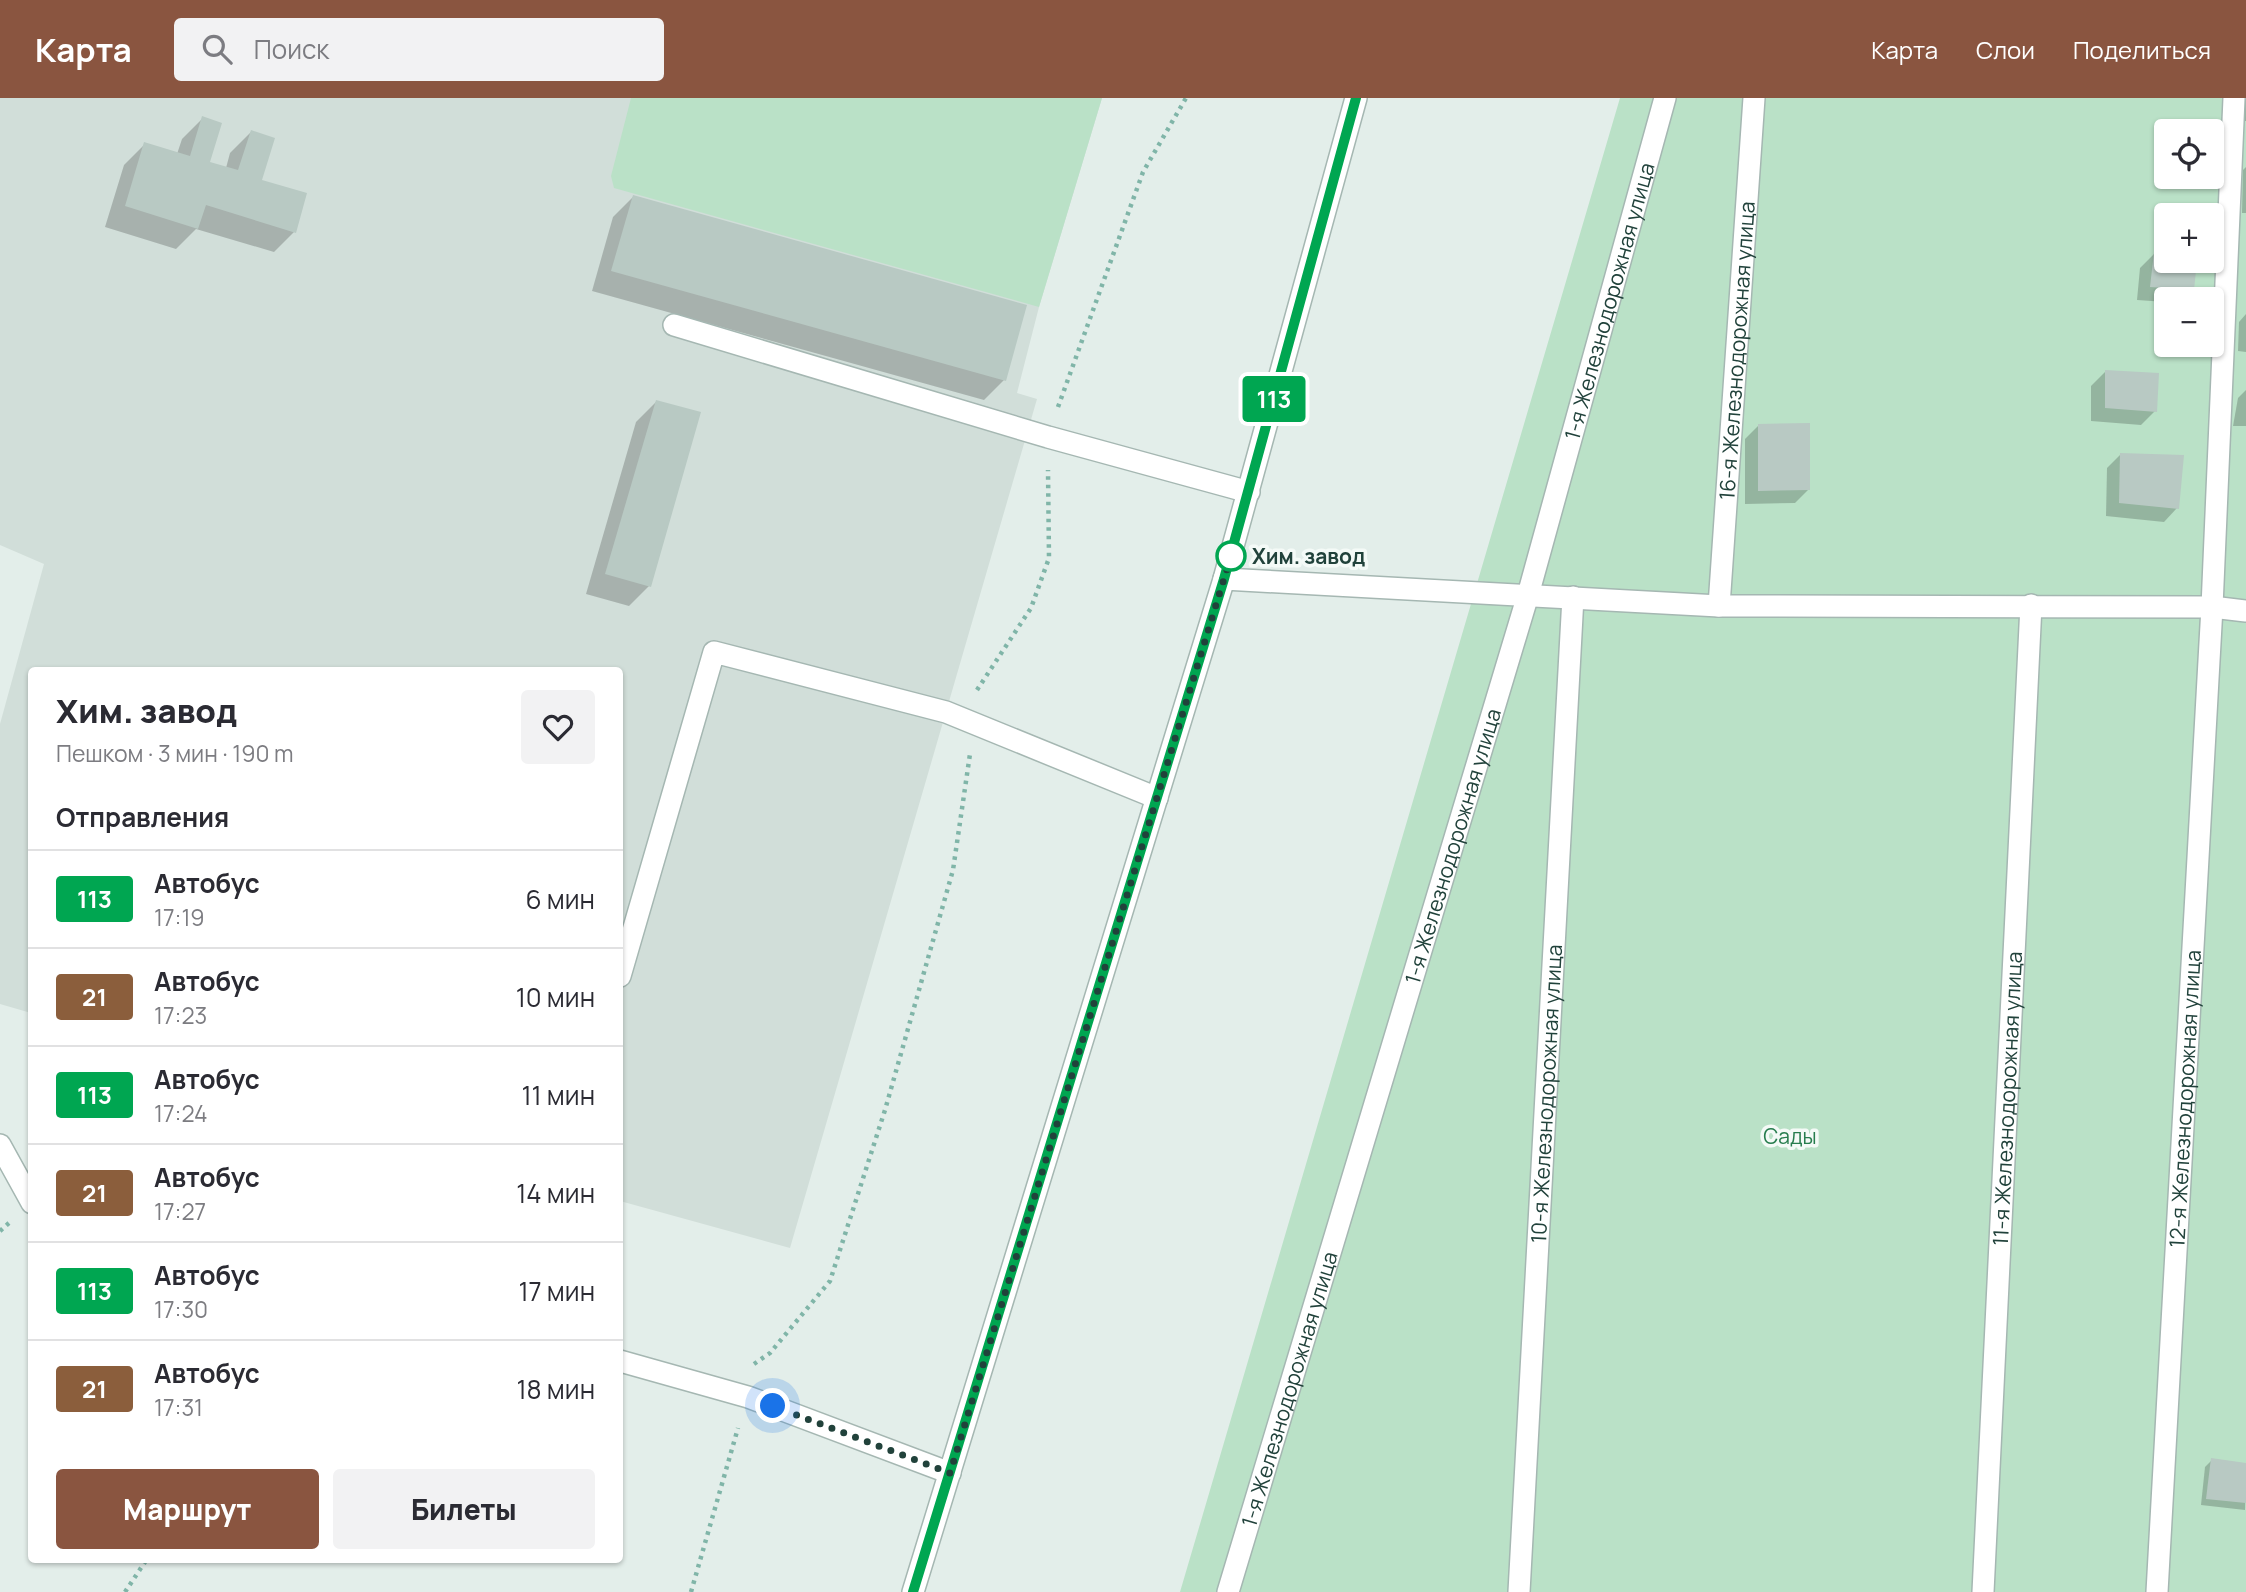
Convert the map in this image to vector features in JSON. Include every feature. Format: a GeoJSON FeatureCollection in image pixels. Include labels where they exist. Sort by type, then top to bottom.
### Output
{"type":"FeatureCollection","features":[{"type":"Feature","properties":{"kind":"street"},"geometry":{"type":"LineString","coordinates":[[913,1592],[1224,579],[1356,98]]}},
{"type":"Feature","properties":{"kind":"street","name":"1-я Железнодорожная улица"},"geometry":{"type":"LineString","coordinates":[[1228,1592],[1528,595],[1665,98]]}},
{"type":"Feature","properties":{"kind":"street","name":"16-я Железнодорожная улица"},"geometry":{"type":"LineString","coordinates":[[1719,606],[1754,98]]}},
{"type":"Feature","properties":{"kind":"street","name":"12-я Железнодорожная улица"},"geometry":{"type":"LineString","coordinates":[[2157,1592],[2212,607],[2234,98]]}},
{"type":"Feature","properties":{"kind":"street"},"geometry":{"type":"LineString","coordinates":[[674,326],[1048,437],[1249,492]]}},
{"type":"Feature","properties":{"kind":"street"},"geometry":{"type":"LineString","coordinates":[[1224,579],[1719,606],[2031,605],[2212,607],[2246,611]]}},
{"type":"Feature","properties":{"kind":"street","name":"10-я Железнодорожная улица"},"geometry":{"type":"LineString","coordinates":[[1518,1592],[1573,597]]}},
{"type":"Feature","properties":{"kind":"street","name":"11-я Железнодорожная улица"},"geometry":{"type":"LineString","coordinates":[[1983,1592],[2031,605]]}},
{"type":"Feature","properties":{"kind":"street"},"geometry":{"type":"LineString","coordinates":[[623,966],[714,652],[946,712],[1157,798]]}},
{"type":"Feature","properties":{"kind":"street"},"geometry":{"type":"LineString","coordinates":[[0,1145],[28,1196]]}},
{"type":"Feature","properties":{"kind":"street"},"geometry":{"type":"LineString","coordinates":[[623,1362],[748,1397],[950,1473]]}},
{"type":"Feature","properties":{"kind":"path"},"geometry":{"type":"LineString","coordinates":[[691,1592],[748,1397]]}},
{"type":"Feature","properties":{"kind":"path"},"geometry":{"type":"LineString","coordinates":[[125,1592],[144,1563]]}},
{"type":"Feature","properties":{"kind":"shaded area"},"geometry":{"type":"Polygon","coordinates":[[[0,98],[1102,98],[1039,307],[1017,393],[1037,399],[790,1248],[623,1202],[623,667],[28,667],[28,1012],[0,1004],[0,724],[44,564],[0,545],[0,98]]]}},
{"type":"Feature","properties":{"kind":"green space"},"geometry":{"type":"Polygon","coordinates":[[[631,98],[1102,98],[1039,307],[614,188],[611,176],[631,98]]]}},
{"type":"Feature","properties":{"kind":"green space","name":"Сады"},"geometry":{"type":"Polygon","coordinates":[[[1620,98],[2246,98],[2246,1592],[1180,1592],[1620,98]]]}},
{"type":"Feature","properties":{"kind":"building"},"geometry":{"type":"Polygon","coordinates":[[[202,116],[222,123],[210,162],[238,170],[251,130],[275,138],[262,180],[307,193],[296,233],[206,205],[198,229],[125,206],[144,142],[190,156],[202,116]]]}},
{"type":"Feature","properties":{"kind":"building"},"geometry":{"type":"Polygon","coordinates":[[[633,195],[1027,305],[1006,381],[611,271],[633,195]]]}},
{"type":"Feature","properties":{"kind":"building"},"geometry":{"type":"Polygon","coordinates":[[[2154,252],[2154,273],[2196,273],[2194,287],[2150,287],[2154,252]]]}},
{"type":"Feature","properties":{"kind":"building"},"geometry":{"type":"Polygon","coordinates":[[[2105,370],[2159,373],[2157,412],[2105,408],[2105,370]]]}},
{"type":"Feature","properties":{"kind":"building"},"geometry":{"type":"Polygon","coordinates":[[[656,400],[701,412],[651,587],[605,574],[656,400]]]}},
{"type":"Feature","properties":{"kind":"building"},"geometry":{"type":"Polygon","coordinates":[[[1810,423],[1810,490],[1758,491],[1758,424],[1810,423]]]}},
{"type":"Feature","properties":{"kind":"building"},"geometry":{"type":"Polygon","coordinates":[[[2120,453],[2184,455],[2179,509],[2119,503],[2120,453]]]}},
{"type":"Feature","properties":{"kind":"building"},"geometry":{"type":"Polygon","coordinates":[[[2211,1458],[2246,1463],[2246,1503],[2206,1499],[2211,1458]]]}},
{"type":"Feature","properties":{"kind":"bus line","name":"113"},"geometry":{"type":"LineString","coordinates":[[913,1592],[1224,579],[1356,98]]}},
{"type":"Feature","properties":{"kind":"place","name":"Хим. завод"},"geometry":{"type":"Point","coordinates":[1231,556]}},
{"type":"Feature","properties":{"kind":"route"},"geometry":{"type":"LineString","coordinates":[[773,1406],[950,1473],[1231,556]]}}]}
